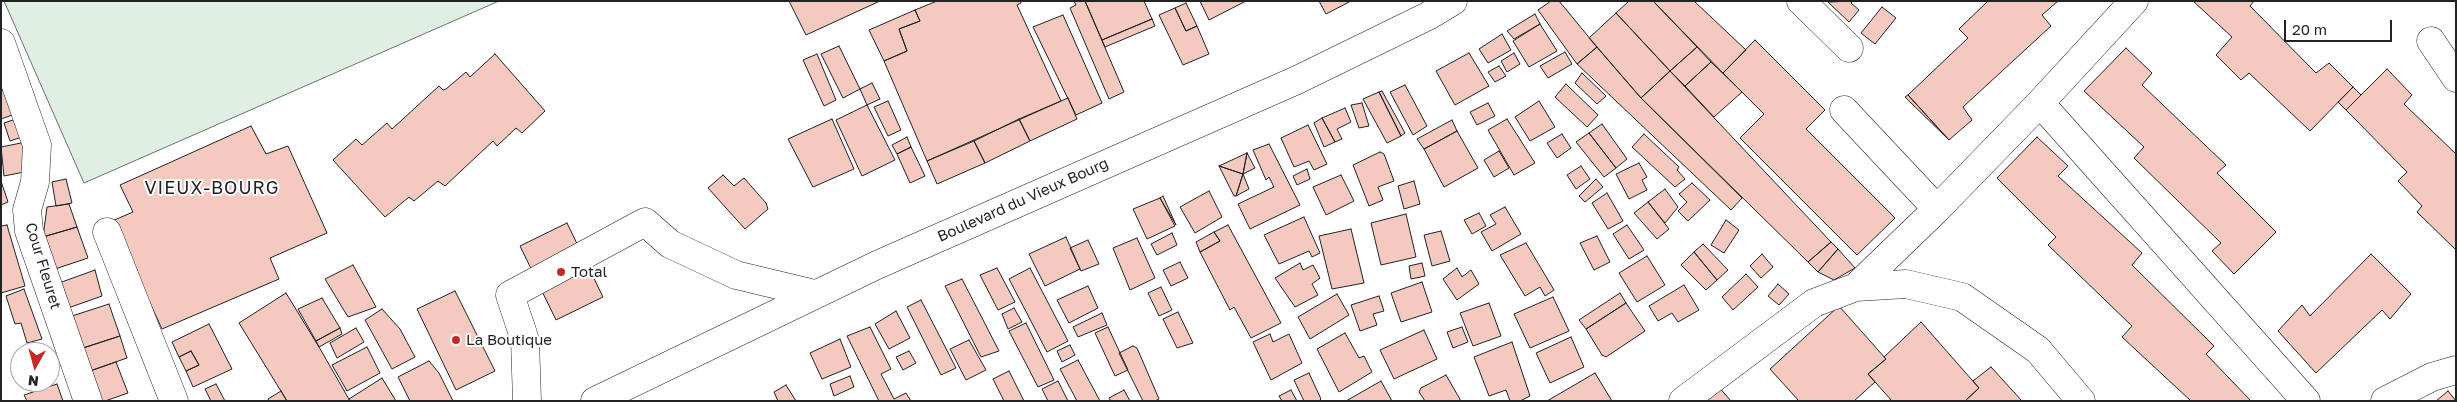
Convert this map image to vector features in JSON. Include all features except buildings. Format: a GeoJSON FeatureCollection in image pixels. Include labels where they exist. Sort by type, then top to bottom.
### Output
{"type":"FeatureCollection","features":[{"type":"Feature","properties":{"kind":"main road","name":"Boulevard du Vieux Bourg"},"geometry":{"type":"LineString","coordinates":[[595,401],[877,265],[1297,80],[1428,16],[1453,1]]}},
{"type":"Feature","properties":{"kind":"main road"},"geometry":{"type":"LineString","coordinates":[[1801,1],[1849,48]]}},
{"type":"Feature","properties":{"kind":"main road"},"geometry":{"type":"LineString","coordinates":[[1856,287],[1937,209],[2040,103],[2134,1]]}},
{"type":"Feature","properties":{"kind":"main road"},"geometry":{"type":"LineString","coordinates":[[2431,42],[2456,78]]}},
{"type":"Feature","properties":{"kind":"main road","name":"Cour Fleuret"},"geometry":{"type":"LineString","coordinates":[[1,43],[37,145],[35,182],[27,210],[29,231],[88,401]]}},
{"type":"Feature","properties":{"kind":"main road"},"geometry":{"type":"LineString","coordinates":[[2040,103],[2306,401]]}},
{"type":"Feature","properties":{"kind":"main road"},"geometry":{"type":"LineString","coordinates":[[1844,110],[1937,209]]}},
{"type":"Feature","properties":{"kind":"main road"},"geometry":{"type":"LineString","coordinates":[[528,401],[525,340],[510,295],[645,222],[670,244],[736,275],[815,294]]}},
{"type":"Feature","properties":{"kind":"main road"},"geometry":{"type":"LineString","coordinates":[[107,232],[174,401]]}},
{"type":"Feature","properties":{"kind":"main road"},"geometry":{"type":"LineString","coordinates":[[1683,401],[1814,302],[1856,287],[1906,284],[1962,297],[2038,350],[2081,401]]}},
{"type":"Feature","properties":{"kind":"main road"},"geometry":{"type":"LineString","coordinates":[[2385,401],[2432,377],[2456,370]]}},
{"type":"Feature","properties":{"kind":"green space"},"geometry":{"type":"Polygon","coordinates":[[[4,1],[499,1],[84,183],[4,1]]]}},
{"type":"Feature","properties":{"kind":"place","name":"Total"},"geometry":{"type":"Point","coordinates":[561,272]}},
{"type":"Feature","properties":{"kind":"place","name":"La Boutique"},"geometry":{"type":"Point","coordinates":[456,340]}},
{"type":"Feature","properties":{"kind":"district","name":"VIEUX-BOURG"},"geometry":{"type":"Point","coordinates":[212,188]}}]}
